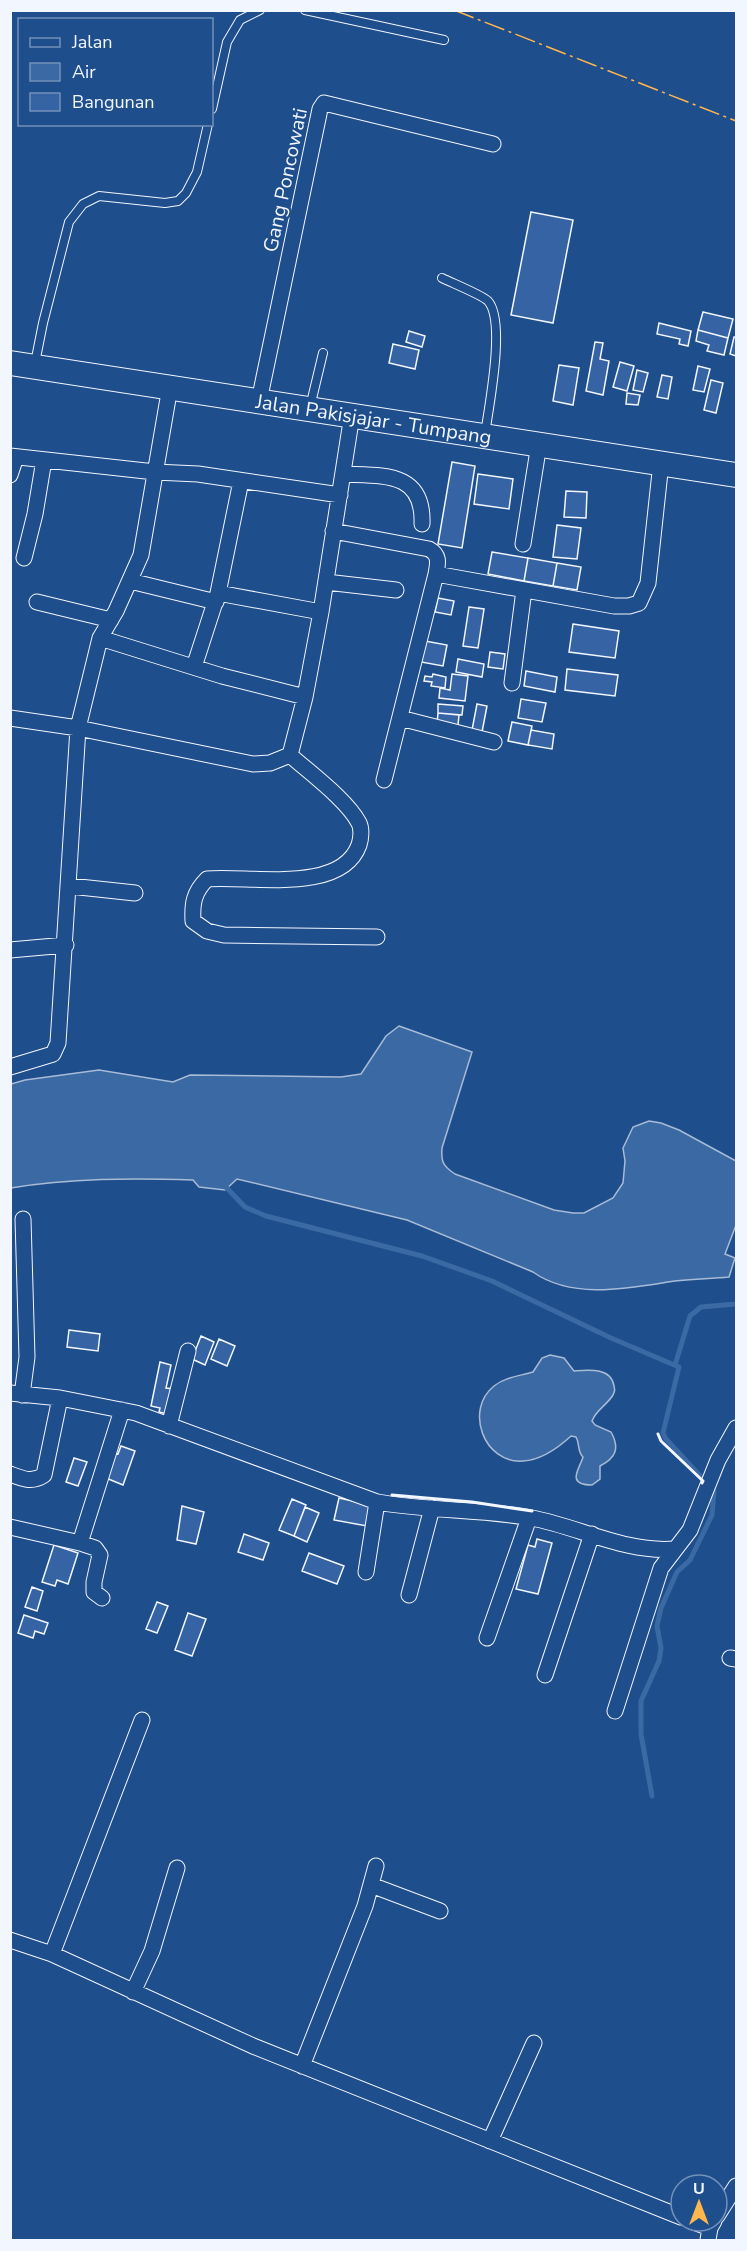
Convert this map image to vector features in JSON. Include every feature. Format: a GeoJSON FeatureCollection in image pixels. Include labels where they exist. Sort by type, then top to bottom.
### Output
{"type":"FeatureCollection","features":[{"type":"Feature","properties":{"kind":"main road","name":"Jalan Pakisjajar - Tumpang"},"geometry":{"type":"LineString","coordinates":[[10,363],[736,475]]}},
{"type":"Feature","properties":{"kind":"street","name":"Gang Poncowati"},"geometry":{"type":"LineString","coordinates":[[259,401],[320,109],[324,103],[494,144]]}},
{"type":"Feature","properties":{"kind":"street"},"geometry":{"type":"LineString","coordinates":[[10,1067],[53,1054],[57,1049],[70,886],[78,728],[100,638],[111,620],[141,555],[170,387]]}},
{"type":"Feature","properties":{"kind":"street"},"geometry":{"type":"LineString","coordinates":[[291,755],[306,697],[352,415]]}},
{"type":"Feature","properties":{"kind":"street"},"geometry":{"type":"LineString","coordinates":[[523,543],[539,444]]}},
{"type":"Feature","properties":{"kind":"street"},"geometry":{"type":"LineString","coordinates":[[10,476],[13,457],[155,472],[198,474],[340,495]]}},
{"type":"Feature","properties":{"kind":"street"},"geometry":{"type":"LineString","coordinates":[[24,558],[35,514],[44,460]]}},
{"type":"Feature","properties":{"kind":"street"},"geometry":{"type":"LineString","coordinates":[[436,574],[614,606],[639,603],[648,583],[662,463]]}},
{"type":"Feature","properties":{"kind":"street"},"geometry":{"type":"LineString","coordinates":[[343,474],[393,476],[403,481],[414,490],[420,500],[423,510],[422,524]]}},
{"type":"Feature","properties":{"kind":"street"},"geometry":{"type":"LineString","coordinates":[[194,667],[217,597],[241,481]]}},
{"type":"Feature","properties":{"kind":"street"},"geometry":{"type":"LineString","coordinates":[[333,531],[429,549],[438,557],[436,574],[384,780]]}},
{"type":"Feature","properties":{"kind":"street"},"geometry":{"type":"LineString","coordinates":[[130,581],[217,597],[321,612]]}},
{"type":"Feature","properties":{"kind":"street"},"geometry":{"type":"LineString","coordinates":[[326,582],[396,590]]}},
{"type":"Feature","properties":{"kind":"street"},"geometry":{"type":"LineString","coordinates":[[512,683],[524,590]]}},
{"type":"Feature","properties":{"kind":"street"},"geometry":{"type":"LineString","coordinates":[[37,602],[111,620]]}},
{"type":"Feature","properties":{"kind":"street"},"geometry":{"type":"LineString","coordinates":[[100,638],[194,667],[306,697]]}},
{"type":"Feature","properties":{"kind":"street"},"geometry":{"type":"LineString","coordinates":[[10,718],[78,728],[253,764],[270,763],[291,755]]}},
{"type":"Feature","properties":{"kind":"street"},"geometry":{"type":"LineString","coordinates":[[400,718],[494,742]]}},
{"type":"Feature","properties":{"kind":"street"},"geometry":{"type":"LineString","coordinates":[[291,755],[348,808],[360,825],[361,840],[356,854],[346,864],[328,873],[303,879],[207,879],[197,889],[192,904],[193,921],[207,931],[224,935],[377,938]]}},
{"type":"Feature","properties":{"kind":"street"},"geometry":{"type":"LineString","coordinates":[[70,886],[135,893]]}},
{"type":"Feature","properties":{"kind":"street"},"geometry":{"type":"LineString","coordinates":[[10,950],[66,945]]}},
{"type":"Feature","properties":{"kind":"street"},"geometry":{"type":"LineString","coordinates":[[23,1219],[27,1357],[16,1394],[60,1398],[122,1410],[377,1502],[414,1509],[462,1509],[529,1518],[555,1523],[653,1551],[674,1549]]}},
{"type":"Feature","properties":{"kind":"street"},"geometry":{"type":"LineString","coordinates":[[169,1426],[188,1351]]}},
{"type":"Feature","properties":{"kind":"street"},"geometry":{"type":"LineString","coordinates":[[10,1474],[28,1480],[36,1480],[44,1475],[60,1398]]}},
{"type":"Feature","properties":{"kind":"street"},"geometry":{"type":"LineString","coordinates":[[80,1543],[122,1410]]}},
{"type":"Feature","properties":{"kind":"street"},"geometry":{"type":"LineString","coordinates":[[615,1711],[661,1568],[690,1530],[707,1485],[736,1433]]}},
{"type":"Feature","properties":{"kind":"street"},"geometry":{"type":"LineString","coordinates":[[366,1572],[377,1502]]}},
{"type":"Feature","properties":{"kind":"street"},"geometry":{"type":"LineString","coordinates":[[409,1595],[432,1508]]}},
{"type":"Feature","properties":{"kind":"street"},"geometry":{"type":"LineString","coordinates":[[487,1638],[529,1518]]}},
{"type":"Feature","properties":{"kind":"street"},"geometry":{"type":"LineString","coordinates":[[10,1527],[95,1548],[100,1555],[94,1592],[102,1598]]}},
{"type":"Feature","properties":{"kind":"street"},"geometry":{"type":"LineString","coordinates":[[545,1675],[592,1534]]}},
{"type":"Feature","properties":{"kind":"street"},"geometry":{"type":"LineString","coordinates":[[52,1954],[142,1720]]}},
{"type":"Feature","properties":{"kind":"street"},"geometry":{"type":"LineString","coordinates":[[302,2066],[365,1906],[376,1866]]}},
{"type":"Feature","properties":{"kind":"street"},"geometry":{"type":"LineString","coordinates":[[133,1992],[152,1951],[177,1868]]}},
{"type":"Feature","properties":{"kind":"street"},"geometry":{"type":"LineString","coordinates":[[370,1885],[440,1911]]}},
{"type":"Feature","properties":{"kind":"street"},"geometry":{"type":"LineString","coordinates":[[10,1940],[52,1954],[302,2066],[669,2212]]}},
{"type":"Feature","properties":{"kind":"street"},"geometry":{"type":"LineString","coordinates":[[490,2141],[534,2043]]}},
{"type":"Feature","properties":{"kind":"lane"},"geometry":{"type":"LineString","coordinates":[[213,105],[227,42],[240,20],[260,10]]}},
{"type":"Feature","properties":{"kind":"lane"},"geometry":{"type":"LineString","coordinates":[[305,10],[444,40]]}},
{"type":"Feature","properties":{"kind":"lane"},"geometry":{"type":"LineString","coordinates":[[34,367],[69,222],[83,204],[99,196],[165,203],[178,201],[186,193],[197,172],[208,126]]}},
{"type":"Feature","properties":{"kind":"lane"},"geometry":{"type":"LineString","coordinates":[[442,278],[488,300],[496,316],[497,339],[485,435]]}},
{"type":"Feature","properties":{"kind":"lane"},"geometry":{"type":"LineString","coordinates":[[309,408],[323,354]]}},
{"type":"Feature","properties":{"kind":"water"},"geometry":{"type":"Polygon","coordinates":[[[399,1026],[472,1052],[442,1148],[444,1163],[455,1174],[554,1210],[584,1213],[613,1198],[623,1183],[625,1161],[623,1148],[633,1127],[649,1121],[679,1130],[736,1161],[736,1225],[725,1254],[735,1258],[729,1277],[599,1290],[564,1286],[407,1220],[237,1179],[225,1190],[199,1187],[193,1180],[147,1179],[78,1181],[11,1188],[11,1084],[99,1070],[173,1082],[190,1075],[341,1077],[361,1074],[386,1036],[399,1026]]]}},
{"type":"Feature","properties":{"kind":"water"},"geometry":{"type":"Polygon","coordinates":[[[550,1355],[564,1358],[574,1371],[592,1370],[604,1373],[612,1380],[614,1386],[613,1395],[592,1421],[595,1425],[611,1432],[616,1448],[610,1460],[600,1466],[600,1479],[592,1485],[584,1484],[576,1479],[583,1457],[576,1437],[571,1436],[543,1456],[523,1461],[509,1460],[498,1454],[483,1434],[480,1408],[485,1396],[494,1386],[503,1381],[533,1372],[542,1358],[550,1355]]]}},
{"type":"Feature","properties":{"kind":"building"},"geometry":{"type":"Polygon","coordinates":[[[531,212],[573,220],[553,323],[511,315],[531,212]]]}},
{"type":"Feature","properties":{"kind":"building"},"geometry":{"type":"Polygon","coordinates":[[[703,312],[733,319],[728,338],[698,330],[703,312]]]}},
{"type":"Feature","properties":{"kind":"building"},"geometry":{"type":"Polygon","coordinates":[[[659,323],[691,331],[688,346],[679,344],[680,339],[657,334],[659,323]]]}},
{"type":"Feature","properties":{"kind":"building"},"geometry":{"type":"Polygon","coordinates":[[[698,330],[728,338],[724,355],[707,351],[709,345],[696,341],[698,330]]]}},
{"type":"Feature","properties":{"kind":"building"},"geometry":{"type":"Polygon","coordinates":[[[409,331],[425,336],[422,347],[406,342],[409,331]]]}},
{"type":"Feature","properties":{"kind":"building"},"geometry":{"type":"Polygon","coordinates":[[[734,337],[736,337],[736,356],[730,354],[734,337]]]}},
{"type":"Feature","properties":{"kind":"building"},"geometry":{"type":"Polygon","coordinates":[[[595,342],[603,343],[600,359],[609,361],[603,395],[586,391],[595,342]]]}},
{"type":"Feature","properties":{"kind":"building"},"geometry":{"type":"Polygon","coordinates":[[[393,344],[419,350],[415,369],[389,363],[393,344]]]}},
{"type":"Feature","properties":{"kind":"building"},"geometry":{"type":"Polygon","coordinates":[[[620,362],[634,366],[627,391],[613,387],[620,362]]]}},
{"type":"Feature","properties":{"kind":"building"},"geometry":{"type":"Polygon","coordinates":[[[559,365],[579,368],[573,405],[553,401],[559,365]]]}},
{"type":"Feature","properties":{"kind":"building"},"geometry":{"type":"Polygon","coordinates":[[[698,366],[710,369],[704,392],[693,390],[698,366]]]}},
{"type":"Feature","properties":{"kind":"building"},"geometry":{"type":"Polygon","coordinates":[[[637,370],[648,373],[643,392],[633,390],[637,370]]]}},
{"type":"Feature","properties":{"kind":"building"},"geometry":{"type":"Polygon","coordinates":[[[662,375],[672,377],[668,399],[657,397],[662,375]]]}},
{"type":"Feature","properties":{"kind":"building"},"geometry":{"type":"Polygon","coordinates":[[[711,380],[723,383],[716,413],[704,410],[711,380]]]}},
{"type":"Feature","properties":{"kind":"building"},"geometry":{"type":"Polygon","coordinates":[[[627,393],[640,395],[638,405],[626,404],[627,393]]]}},
{"type":"Feature","properties":{"kind":"building"},"geometry":{"type":"Polygon","coordinates":[[[452,462],[475,466],[462,548],[438,544],[452,462]]]}},
{"type":"Feature","properties":{"kind":"building"},"geometry":{"type":"Polygon","coordinates":[[[478,474],[513,479],[509,509],[474,504],[478,474]]]}},
{"type":"Feature","properties":{"kind":"building"},"geometry":{"type":"Polygon","coordinates":[[[566,491],[587,492],[586,518],[564,517],[566,491]]]}},
{"type":"Feature","properties":{"kind":"building"},"geometry":{"type":"Polygon","coordinates":[[[557,525],[581,528],[577,559],[553,557],[557,525]]]}},
{"type":"Feature","properties":{"kind":"building"},"geometry":{"type":"Polygon","coordinates":[[[492,552],[528,558],[524,581],[488,574],[492,552]]]}},
{"type":"Feature","properties":{"kind":"building"},"geometry":{"type":"Polygon","coordinates":[[[528,558],[557,563],[553,586],[524,581],[528,558]]]}},
{"type":"Feature","properties":{"kind":"building"},"geometry":{"type":"Polygon","coordinates":[[[557,563],[581,567],[577,590],[553,586],[557,563]]]}},
{"type":"Feature","properties":{"kind":"building"},"geometry":{"type":"Polygon","coordinates":[[[438,598],[454,601],[451,615],[435,612],[438,598]]]}},
{"type":"Feature","properties":{"kind":"building"},"geometry":{"type":"Polygon","coordinates":[[[469,607],[484,609],[478,648],[463,646],[469,607]]]}},
{"type":"Feature","properties":{"kind":"building"},"geometry":{"type":"Polygon","coordinates":[[[573,624],[619,631],[615,658],[569,652],[573,624]]]}},
{"type":"Feature","properties":{"kind":"building"},"geometry":{"type":"Polygon","coordinates":[[[425,641],[447,645],[443,666],[421,662],[425,641]]]}},
{"type":"Feature","properties":{"kind":"building"},"geometry":{"type":"Polygon","coordinates":[[[490,652],[505,654],[503,669],[488,667],[490,652]]]}},
{"type":"Feature","properties":{"kind":"building"},"geometry":{"type":"Polygon","coordinates":[[[458,659],[484,664],[482,677],[456,672],[458,659]]]}},
{"type":"Feature","properties":{"kind":"building"},"geometry":{"type":"Polygon","coordinates":[[[567,669],[618,675],[615,696],[565,690],[567,669]]]}},
{"type":"Feature","properties":{"kind":"building"},"geometry":{"type":"Polygon","coordinates":[[[526,671],[557,677],[555,692],[524,686],[526,671]]]}},
{"type":"Feature","properties":{"kind":"building"},"geometry":{"type":"Polygon","coordinates":[[[433,674],[446,677],[445,688],[431,686],[432,682],[424,681],[425,676],[432,677],[433,674]]]}},
{"type":"Feature","properties":{"kind":"building"},"geometry":{"type":"Polygon","coordinates":[[[452,674],[468,676],[465,701],[439,698],[440,688],[450,690],[452,674]]]}},
{"type":"Feature","properties":{"kind":"building"},"geometry":{"type":"Polygon","coordinates":[[[521,699],[546,703],[542,722],[518,718],[521,699]]]}},
{"type":"Feature","properties":{"kind":"building"},"geometry":{"type":"Polygon","coordinates":[[[438,704],[463,706],[462,715],[438,713],[438,704]]]}},
{"type":"Feature","properties":{"kind":"building"},"geometry":{"type":"Polygon","coordinates":[[[477,704],[487,706],[482,732],[472,730],[477,704]]]}},
{"type":"Feature","properties":{"kind":"building"},"geometry":{"type":"Polygon","coordinates":[[[438,713],[459,715],[458,725],[437,723],[438,713]]]}},
{"type":"Feature","properties":{"kind":"building"},"geometry":{"type":"Polygon","coordinates":[[[512,722],[532,726],[528,745],[508,741],[512,722]]]}},
{"type":"Feature","properties":{"kind":"building"},"geometry":{"type":"Polygon","coordinates":[[[531,730],[554,734],[552,749],[528,745],[531,730]]]}},
{"type":"Feature","properties":{"kind":"building"},"geometry":{"type":"Polygon","coordinates":[[[69,1330],[100,1334],[98,1351],[67,1347],[69,1330]]]}},
{"type":"Feature","properties":{"kind":"building"},"geometry":{"type":"Polygon","coordinates":[[[201,1336],[214,1342],[205,1365],[192,1359],[201,1336]]]}},
{"type":"Feature","properties":{"kind":"building"},"geometry":{"type":"Polygon","coordinates":[[[219,1339],[235,1346],[227,1366],[211,1359],[219,1339]]]}},
{"type":"Feature","properties":{"kind":"building"},"geometry":{"type":"Polygon","coordinates":[[[160,1362],[171,1365],[166,1388],[174,1389],[168,1414],[159,1412],[160,1408],[151,1406],[160,1362]]]}},
{"type":"Feature","properties":{"kind":"building"},"geometry":{"type":"Polygon","coordinates":[[[121,1446],[135,1451],[123,1485],[106,1478],[121,1446]]]}},
{"type":"Feature","properties":{"kind":"building"},"geometry":{"type":"Polygon","coordinates":[[[74,1458],[87,1462],[78,1486],[66,1482],[74,1458]]]}},
{"type":"Feature","properties":{"kind":"building"},"geometry":{"type":"Polygon","coordinates":[[[339,1498],[371,1505],[367,1526],[334,1520],[339,1498]]]}},
{"type":"Feature","properties":{"kind":"building"},"geometry":{"type":"Polygon","coordinates":[[[292,1499],[306,1505],[294,1536],[279,1530],[292,1499]]]}},
{"type":"Feature","properties":{"kind":"building"},"geometry":{"type":"Polygon","coordinates":[[[182,1506],[204,1512],[196,1544],[177,1540],[182,1506]]]}},
{"type":"Feature","properties":{"kind":"building"},"geometry":{"type":"Polygon","coordinates":[[[305,1507],[319,1513],[307,1542],[294,1536],[305,1507]]]}},
{"type":"Feature","properties":{"kind":"building"},"geometry":{"type":"Polygon","coordinates":[[[244,1534],[269,1543],[263,1560],[238,1552],[244,1534]]]}},
{"type":"Feature","properties":{"kind":"building"},"geometry":{"type":"Polygon","coordinates":[[[537,1539],[552,1543],[538,1594],[516,1589],[528,1545],[535,1547],[537,1539]]]}},
{"type":"Feature","properties":{"kind":"building"},"geometry":{"type":"Polygon","coordinates":[[[54,1545],[78,1553],[68,1584],[57,1580],[55,1586],[42,1582],[54,1545]]]}},
{"type":"Feature","properties":{"kind":"building"},"geometry":{"type":"Polygon","coordinates":[[[309,1553],[344,1566],[337,1584],[302,1571],[309,1553]]]}},
{"type":"Feature","properties":{"kind":"building"},"geometry":{"type":"Polygon","coordinates":[[[32,1587],[43,1591],[37,1611],[25,1607],[32,1587]]]}},
{"type":"Feature","properties":{"kind":"building"},"geometry":{"type":"Polygon","coordinates":[[[157,1602],[168,1606],[157,1633],[146,1629],[157,1602]]]}},
{"type":"Feature","properties":{"kind":"building"},"geometry":{"type":"Polygon","coordinates":[[[188,1613],[206,1619],[192,1656],[175,1650],[188,1613]]]}},
{"type":"Feature","properties":{"kind":"building"},"geometry":{"type":"Polygon","coordinates":[[[24,1615],[48,1623],[44,1634],[35,1631],[33,1638],[18,1633],[24,1615]]]}},
{"type":"Feature","properties":{"kind":"waterway"},"geometry":{"type":"LineString","coordinates":[[223,1184],[245,1207],[266,1216],[422,1256],[492,1281],[611,1338],[679,1367],[663,1433],[714,1491],[712,1515],[690,1560],[677,1572],[661,1608],[657,1626],[661,1648],[659,1661],[641,1701],[641,1734],[652,1796]]}},
{"type":"Feature","properties":{"kind":"waterway"},"geometry":{"type":"LineString","coordinates":[[675,1365],[690,1316],[701,1307],[736,1304]]}},
{"type":"Feature","properties":{"kind":"wall"},"geometry":{"type":"LineString","coordinates":[[658,1434],[661,1441],[703,1481],[702,1483]]}},
{"type":"Feature","properties":{"kind":"wall"},"geometry":{"type":"LineString","coordinates":[[392,1495],[472,1502],[532,1511]]}},
{"type":"Feature","properties":{"kind":"power"},"geometry":{"type":"LineString","coordinates":[[454,10],[736,121]]}}]}
